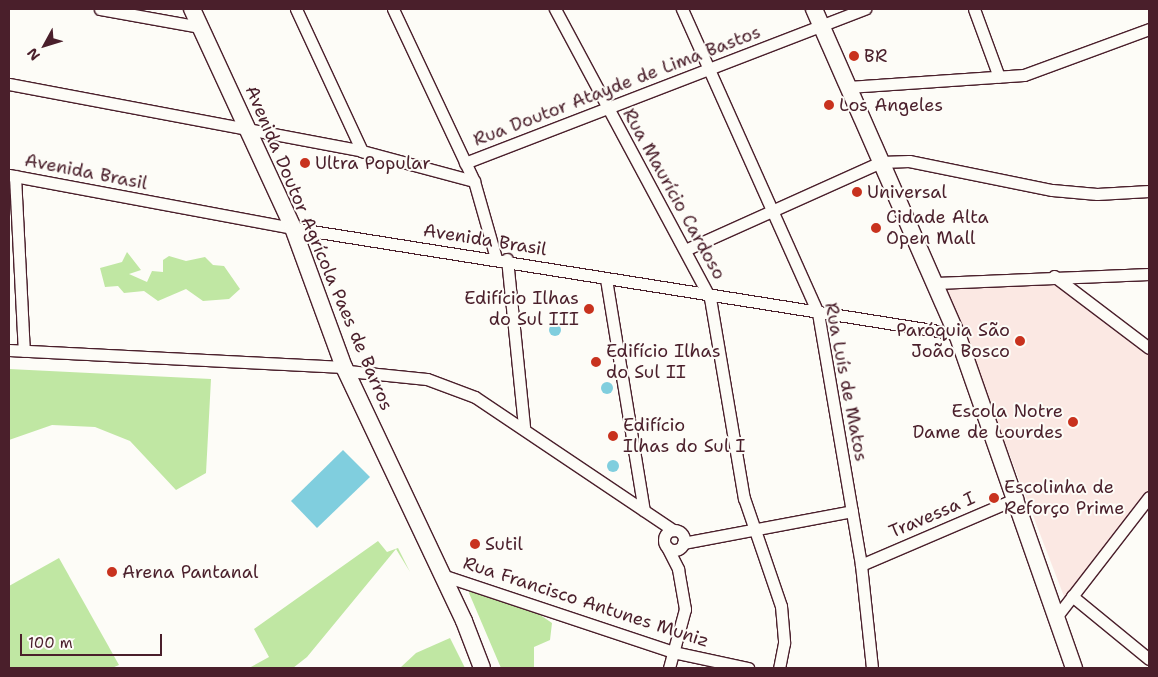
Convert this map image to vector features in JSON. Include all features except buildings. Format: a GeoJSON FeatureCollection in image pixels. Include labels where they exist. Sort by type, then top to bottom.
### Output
{"type":"FeatureCollection","features":[{"type":"Feature","properties":{"kind":"street"},"geometry":{"type":"LineString","coordinates":[[100,9],[200,27]]}},
{"type":"Feature","properties":{"kind":"street","name":"Avenida Doutor Agrícola Paes de Barros"},"geometry":{"type":"LineString","coordinates":[[192,9],[249,128],[293,228],[346,369],[442,575],[482,668]]}},
{"type":"Feature","properties":{"kind":"street"},"geometry":{"type":"LineString","coordinates":[[296,9],[362,151]]}},
{"type":"Feature","properties":{"kind":"street"},"geometry":{"type":"LineString","coordinates":[[393,9],[474,180],[501,258],[524,427]]}},
{"type":"Feature","properties":{"kind":"street","name":"Rua Maurício Cardoso"},"geometry":{"type":"LineString","coordinates":[[555,9],[710,298],[744,498],[781,606],[784,644],[779,668]]}},
{"type":"Feature","properties":{"kind":"street","name":"Rua Luís de Matos"},"geometry":{"type":"LineString","coordinates":[[682,9],[707,69],[818,312],[861,565],[872,668]]}},
{"type":"Feature","properties":{"kind":"street"},"geometry":{"type":"LineString","coordinates":[[814,9],[957,334],[1017,498],[1074,668]]}},
{"type":"Feature","properties":{"kind":"street","name":"Rua Doutor Atayde de Lima Bastos"},"geometry":{"type":"LineString","coordinates":[[465,163],[865,9]]}},
{"type":"Feature","properties":{"kind":"street"},"geometry":{"type":"LineString","coordinates":[[974,9],[999,77]]}},
{"type":"Feature","properties":{"kind":"street"},"geometry":{"type":"LineString","coordinates":[[848,87],[1024,75],[1149,29]]}},
{"type":"Feature","properties":{"kind":"street"},"geometry":{"type":"LineString","coordinates":[[9,84],[249,128],[362,151],[474,180]]}},
{"type":"Feature","properties":{"kind":"street"},"geometry":{"type":"LineString","coordinates":[[685,250],[881,162],[909,161],[1052,190],[1098,194],[1149,191]]}},
{"type":"Feature","properties":{"kind":"street"},"geometry":{"type":"LineString","coordinates":[[12,176],[24,351]]}},
{"type":"Feature","properties":{"kind":"street","name":"Avenida Brasil"},"geometry":{"type":"LineString","coordinates":[[12,176],[293,228],[501,258],[710,298],[818,312],[957,334]]}},
{"type":"Feature","properties":{"kind":"street"},"geometry":{"type":"LineString","coordinates":[[936,283],[1054,276],[1149,274]]}},
{"type":"Feature","properties":{"kind":"street"},"geometry":{"type":"LineString","coordinates":[[1054,276],[1149,348]]}},
{"type":"Feature","properties":{"kind":"street"},"geometry":{"type":"LineString","coordinates":[[606,279],[638,486],[646,511]]}},
{"type":"Feature","properties":{"kind":"street"},"geometry":{"type":"LineString","coordinates":[[9,350],[346,369],[427,379],[475,397],[524,427],[646,511],[674,540],[685,609],[669,668]]}},
{"type":"Feature","properties":{"kind":"street"},"geometry":{"type":"LineString","coordinates":[[631,501],[638,486]]}},
{"type":"Feature","properties":{"kind":"street","name":"Travessa I"},"geometry":{"type":"LineString","coordinates":[[861,565],[1017,498]]}},
{"type":"Feature","properties":{"kind":"street"},"geometry":{"type":"LineString","coordinates":[[1056,616],[1149,499]]}},
{"type":"Feature","properties":{"kind":"street"},"geometry":{"type":"LineString","coordinates":[[674,540],[700,540],[756,531],[852,511]]}},
{"type":"Feature","properties":{"kind":"street","name":"Rua Francisco Antunes Muniz"},"geometry":{"type":"LineString","coordinates":[[442,575],[673,652],[748,668]]}},
{"type":"Feature","properties":{"kind":"street"},"geometry":{"type":"LineString","coordinates":[[1072,596],[1149,659]]}},
{"type":"Feature","properties":{"kind":"shaded area","name":"Escola Notre Dame de Lourdes"},"geometry":{"type":"Polygon","coordinates":[[[1056,282],[1149,354],[1149,489],[1065,599],[946,289],[1056,282]]]}},
{"type":"Feature","properties":{"kind":"green space"},"geometry":{"type":"Polygon","coordinates":[[[127,252],[141,270],[129,274],[147,282],[152,271],[163,272],[163,260],[169,256],[186,261],[205,257],[213,265],[224,266],[240,289],[229,299],[203,301],[186,289],[158,301],[144,291],[124,293],[118,286],[105,287],[100,268],[122,262],[127,252]]]}},
{"type":"Feature","properties":{"kind":"green space"},"geometry":{"type":"Polygon","coordinates":[[[9,369],[211,379],[206,473],[176,490],[130,441],[95,427],[52,425],[9,440],[9,369]]]}},
{"type":"Feature","properties":{"kind":"green space"},"geometry":{"type":"Polygon","coordinates":[[[378,541],[387,552],[398,548],[410,572],[396,549],[307,657],[293,668],[249,668],[269,657],[254,629],[378,541]]]}},
{"type":"Feature","properties":{"kind":"green space"},"geometry":{"type":"Polygon","coordinates":[[[59,558],[119,665],[112,668],[9,668],[9,586],[59,558]]]}},
{"type":"Feature","properties":{"kind":"green space"},"geometry":{"type":"Polygon","coordinates":[[[472,588],[530,608],[552,623],[550,640],[534,647],[534,668],[501,668],[469,593],[472,588]]]}},
{"type":"Feature","properties":{"kind":"green space"},"geometry":{"type":"Polygon","coordinates":[[[450,638],[465,668],[400,668],[416,653],[450,638]]]}},
{"type":"Feature","properties":{"kind":"water"},"geometry":{"type":"Polygon","coordinates":[[[553,324],[557,324],[561,330],[557,336],[553,336],[549,332],[549,328],[553,324]]]}},
{"type":"Feature","properties":{"kind":"water"},"geometry":{"type":"Polygon","coordinates":[[[605,382],[609,382],[613,388],[609,394],[605,394],[601,390],[601,386],[605,382]]]}},
{"type":"Feature","properties":{"kind":"water"},"geometry":{"type":"Polygon","coordinates":[[[343,450],[370,477],[317,528],[291,501],[343,450]]]}},
{"type":"Feature","properties":{"kind":"water"},"geometry":{"type":"Polygon","coordinates":[[[611,460],[615,460],[619,466],[615,472],[611,472],[607,468],[607,464],[611,460]]]}},
{"type":"Feature","properties":{"kind":"place","name":"BR"},"geometry":{"type":"Point","coordinates":[854,56]}},
{"type":"Feature","properties":{"kind":"place","name":"Los Angeles"},"geometry":{"type":"Point","coordinates":[829,105]}},
{"type":"Feature","properties":{"kind":"place","name":"Ultra Popular"},"geometry":{"type":"Point","coordinates":[305,163]}},
{"type":"Feature","properties":{"kind":"place","name":"Universal"},"geometry":{"type":"Point","coordinates":[857,192]}},
{"type":"Feature","properties":{"kind":"place","name":"Cidade Alta Open Mall"},"geometry":{"type":"Point","coordinates":[876,228]}},
{"type":"Feature","properties":{"kind":"place","name":"Edifício Ilhas do Sul III"},"geometry":{"type":"Point","coordinates":[589,309]}},
{"type":"Feature","properties":{"kind":"place","name":"Paróquia São João Bosco"},"geometry":{"type":"Point","coordinates":[1020,341]}},
{"type":"Feature","properties":{"kind":"place","name":"Edifício Ilhas do Sul II"},"geometry":{"type":"Point","coordinates":[596,362]}},
{"type":"Feature","properties":{"kind":"place","name":"Escola Notre Dame de Lourdes"},"geometry":{"type":"Point","coordinates":[1073,422]}},
{"type":"Feature","properties":{"kind":"place","name":"Edifício Ilhas do Sul I"},"geometry":{"type":"Point","coordinates":[613,436]}},
{"type":"Feature","properties":{"kind":"place","name":"Escolinha de Reforço Prime"},"geometry":{"type":"Point","coordinates":[994,498]}},
{"type":"Feature","properties":{"kind":"place","name":"Sutil"},"geometry":{"type":"Point","coordinates":[475,544]}},
{"type":"Feature","properties":{"kind":"place","name":"Arena Pantanal"},"geometry":{"type":"Point","coordinates":[112,572]}}]}
